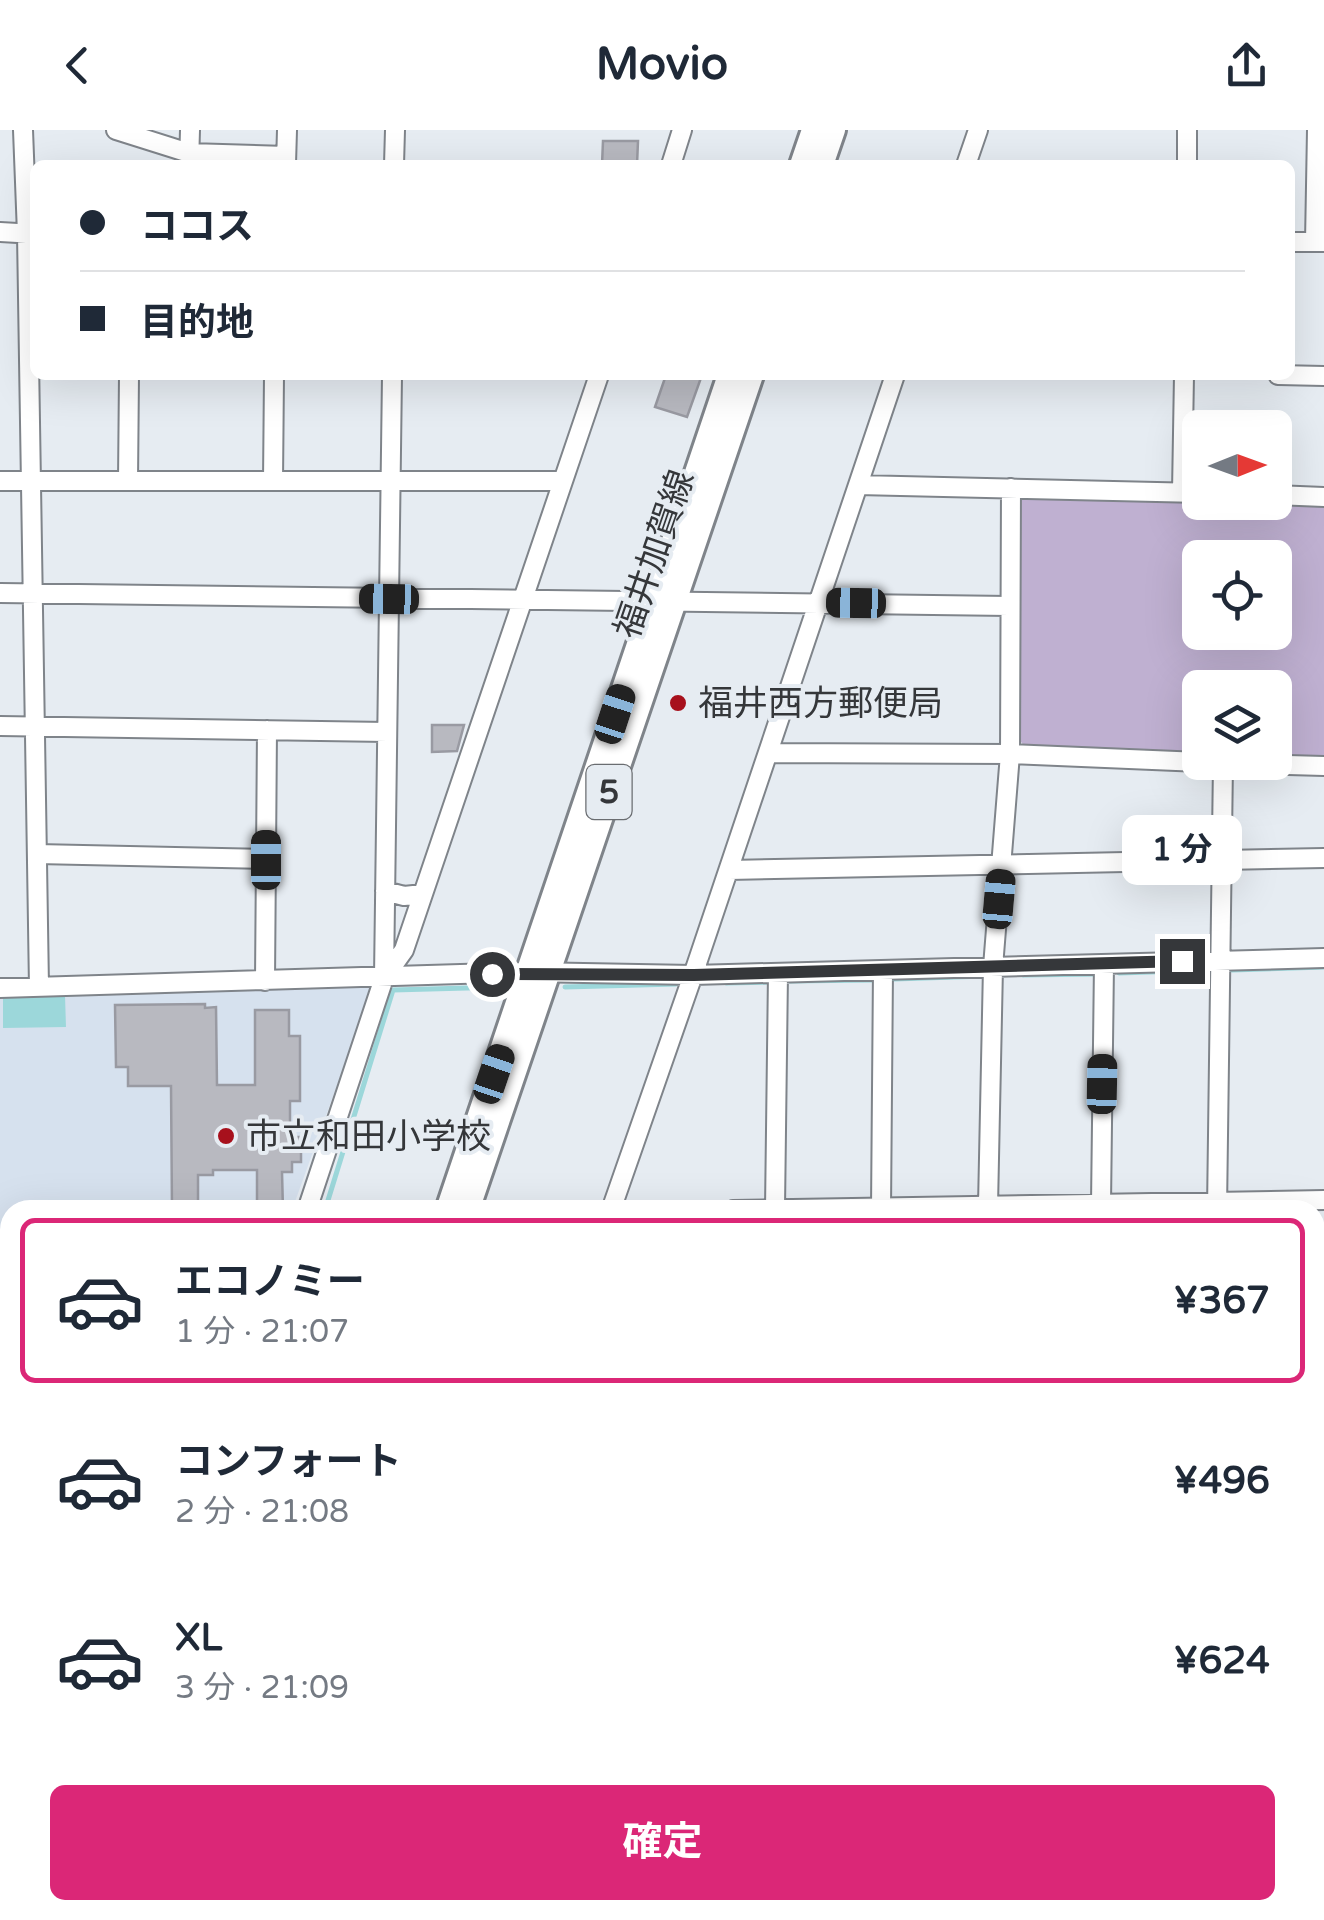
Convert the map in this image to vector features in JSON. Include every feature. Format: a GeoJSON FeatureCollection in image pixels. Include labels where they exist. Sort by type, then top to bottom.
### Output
{"type":"FeatureCollection","features":[{"type":"Feature","properties":{"kind":"main road"},"geometry":{"type":"LineString","coordinates":[[803,160],[813,130]]}},
{"type":"Feature","properties":{"kind":"main road"},"geometry":{"type":"LineString","coordinates":[[824,160],[834,130]]}},
{"type":"Feature","properties":{"kind":"main road","name":"福井加賀線"},"geometry":{"type":"LineString","coordinates":[[451,1200],[538,972],[663,604],[729,380]]}},
{"type":"Feature","properties":{"kind":"main road","name":"福井加賀線"},"geometry":{"type":"LineString","coordinates":[[663,604],[750,380]]}},
{"type":"Feature","properties":{"kind":"main road","name":"福井加賀線"},"geometry":{"type":"LineString","coordinates":[[471,1200],[538,972]]}},
{"type":"Feature","properties":{"kind":"street"},"geometry":{"type":"LineString","coordinates":[[22,130],[30,222]]}},
{"type":"Feature","properties":{"kind":"street"},"geometry":{"type":"LineString","coordinates":[[116,130],[189,159],[238,160]]}},
{"type":"Feature","properties":{"kind":"street"},"geometry":{"type":"LineString","coordinates":[[189,159],[190,130]]}},
{"type":"Feature","properties":{"kind":"street"},"geometry":{"type":"LineString","coordinates":[[286,160],[287,130]]}},
{"type":"Feature","properties":{"kind":"street"},"geometry":{"type":"LineString","coordinates":[[394,130],[394,160]]}},
{"type":"Feature","properties":{"kind":"street"},"geometry":{"type":"LineString","coordinates":[[673,160],[682,130]]}},
{"type":"Feature","properties":{"kind":"street"},"geometry":{"type":"LineString","coordinates":[[968,160],[978,130]]}},
{"type":"Feature","properties":{"kind":"street"},"geometry":{"type":"LineString","coordinates":[[1186,160],[1187,130]]}},
{"type":"Feature","properties":{"kind":"street"},"geometry":{"type":"LineString","coordinates":[[1317,130],[1320,242]]}},
{"type":"Feature","properties":{"kind":"street"},"geometry":{"type":"LineString","coordinates":[[0,232],[30,234]]}},
{"type":"Feature","properties":{"kind":"street"},"geometry":{"type":"LineString","coordinates":[[1295,375],[1324,376]]}},
{"type":"Feature","properties":{"kind":"street"},"geometry":{"type":"LineString","coordinates":[[31,380],[39,987]]}},
{"type":"Feature","properties":{"kind":"street"},"geometry":{"type":"LineString","coordinates":[[128,481],[130,380]]}},
{"type":"Feature","properties":{"kind":"street"},"geometry":{"type":"LineString","coordinates":[[273,481],[274,380]]}},
{"type":"Feature","properties":{"kind":"street"},"geometry":{"type":"LineString","coordinates":[[384,978],[392,380]]}},
{"type":"Feature","properties":{"kind":"street"},"geometry":{"type":"LineString","coordinates":[[310,1200],[384,978],[404,950],[597,380]]}},
{"type":"Feature","properties":{"kind":"street"},"geometry":{"type":"LineString","coordinates":[[615,1200],[893,380]]}},
{"type":"Feature","properties":{"kind":"street"},"geometry":{"type":"LineString","coordinates":[[1184,380],[1186,410]]}},
{"type":"Feature","properties":{"kind":"street"},"geometry":{"type":"LineString","coordinates":[[0,481],[563,481]]}},
{"type":"Feature","properties":{"kind":"street"},"geometry":{"type":"LineString","coordinates":[[858,484],[1182,492]]}},
{"type":"Feature","properties":{"kind":"street"},"geometry":{"type":"LineString","coordinates":[[988,1200],[994,967],[1010,754],[1011,488]]}},
{"type":"Feature","properties":{"kind":"street"},"geometry":{"type":"LineString","coordinates":[[1292,496],[1324,497]]}},
{"type":"Feature","properties":{"kind":"street"},"geometry":{"type":"LineString","coordinates":[[0,592],[1009,606]]}},
{"type":"Feature","properties":{"kind":"street"},"geometry":{"type":"LineString","coordinates":[[0,726],[387,732]]}},
{"type":"Feature","properties":{"kind":"street"},"geometry":{"type":"LineString","coordinates":[[266,981],[267,730]]}},
{"type":"Feature","properties":{"kind":"street"},"geometry":{"type":"LineString","coordinates":[[768,753],[1010,754],[1182,761]]}},
{"type":"Feature","properties":{"kind":"street"},"geometry":{"type":"LineString","coordinates":[[1292,765],[1324,766]]}},
{"type":"Feature","properties":{"kind":"street"},"geometry":{"type":"LineString","coordinates":[[1217,1200],[1222,780]]}},
{"type":"Feature","properties":{"kind":"street"},"geometry":{"type":"LineString","coordinates":[[37,854],[266,860]]}},
{"type":"Feature","properties":{"kind":"street"},"geometry":{"type":"LineString","coordinates":[[729,870],[1324,858]]}},
{"type":"Feature","properties":{"kind":"street"},"geometry":{"type":"LineString","coordinates":[[385,892],[423,894]]}},
{"type":"Feature","properties":{"kind":"street"},"geometry":{"type":"LineString","coordinates":[[0,988],[538,972],[694,975],[1324,958]]}},
{"type":"Feature","properties":{"kind":"street"},"geometry":{"type":"LineString","coordinates":[[1101,1200],[1104,964]]}},
{"type":"Feature","properties":{"kind":"street"},"geometry":{"type":"LineString","coordinates":[[881,1200],[883,970]]}},
{"type":"Feature","properties":{"kind":"street"},"geometry":{"type":"LineString","coordinates":[[775,1200],[778,973]]}},
{"type":"Feature","properties":{"kind":"shaded area"},"geometry":{"type":"Polygon","coordinates":[[[1021,495],[1182,500],[1182,520],[1292,520],[1292,504],[1324,505],[1324,758],[1292,757],[1292,670],[1182,670],[1182,754],[1028,750],[1021,742],[1021,495]]]}},
{"type":"Feature","properties":{"kind":"shaded area"},"geometry":{"type":"Polygon","coordinates":[[[366,984],[371,991],[296,1200],[0,1200],[0,996],[366,984]]]}},
{"type":"Feature","properties":{"kind":"water"},"geometry":{"type":"Polygon","coordinates":[[[65,996],[66,1027],[3,1028],[3,997],[65,996]]]}},
{"type":"Feature","properties":{"kind":"building"},"geometry":{"type":"Polygon","coordinates":[[[603,141],[638,141],[637,160],[602,160],[603,141]]]}},
{"type":"Feature","properties":{"kind":"building"},"geometry":{"type":"Polygon","coordinates":[[[664,380],[700,380],[687,417],[655,407],[664,380]]]}},
{"type":"Feature","properties":{"kind":"building"},"geometry":{"type":"Polygon","coordinates":[[[432,725],[464,725],[457,751],[432,752],[432,725]]]}},
{"type":"Feature","properties":{"kind":"building"},"geometry":{"type":"Polygon","coordinates":[[[115,1005],[216,1007],[217,1085],[255,1085],[255,1010],[289,1010],[289,1036],[300,1036],[300,1101],[290,1101],[290,1137],[301,1137],[301,1162],[292,1162],[292,1172],[282,1172],[283,1200],[257,1200],[257,1170],[213,1170],[213,1175],[198,1175],[198,1200],[172,1200],[171,1086],[128,1086],[128,1067],[116,1067],[115,1005]]]}},
{"type":"Feature","properties":{"kind":"waterway"},"geometry":{"type":"LineString","coordinates":[[1232,970],[1324,967]]}},
{"type":"Feature","properties":{"kind":"waterway"},"geometry":{"type":"LineString","coordinates":[[1119,973],[1213,970]]}},
{"type":"Feature","properties":{"kind":"waterway"},"geometry":{"type":"LineString","coordinates":[[1023,975],[1099,974]]}},
{"type":"Feature","properties":{"kind":"waterway"},"geometry":{"type":"LineString","coordinates":[[894,979],[986,976]]}},
{"type":"Feature","properties":{"kind":"waterway"},"geometry":{"type":"LineString","coordinates":[[790,981],[875,980]]}},
{"type":"Feature","properties":{"kind":"waterway"},"geometry":{"type":"LineString","coordinates":[[726,983],[771,982]]}},
{"type":"Feature","properties":{"kind":"waterway"},"geometry":{"type":"LineString","coordinates":[[565,987],[676,984]]}},
{"type":"Feature","properties":{"kind":"waterway"},"geometry":{"type":"LineString","coordinates":[[328,1200],[393,990],[504,987]]}},
{"type":"Feature","properties":{"kind":"place","name":"福井西方郵便局"},"geometry":{"type":"Point","coordinates":[678,703]}},
{"type":"Feature","properties":{"kind":"place","name":"市立和田小学校"},"geometry":{"type":"Point","coordinates":[226,1136]}},
{"type":"Feature","properties":{"kind":"route"},"geometry":{"type":"LineString","coordinates":[[492,974],[694,975],[1182,961]]}}]}
